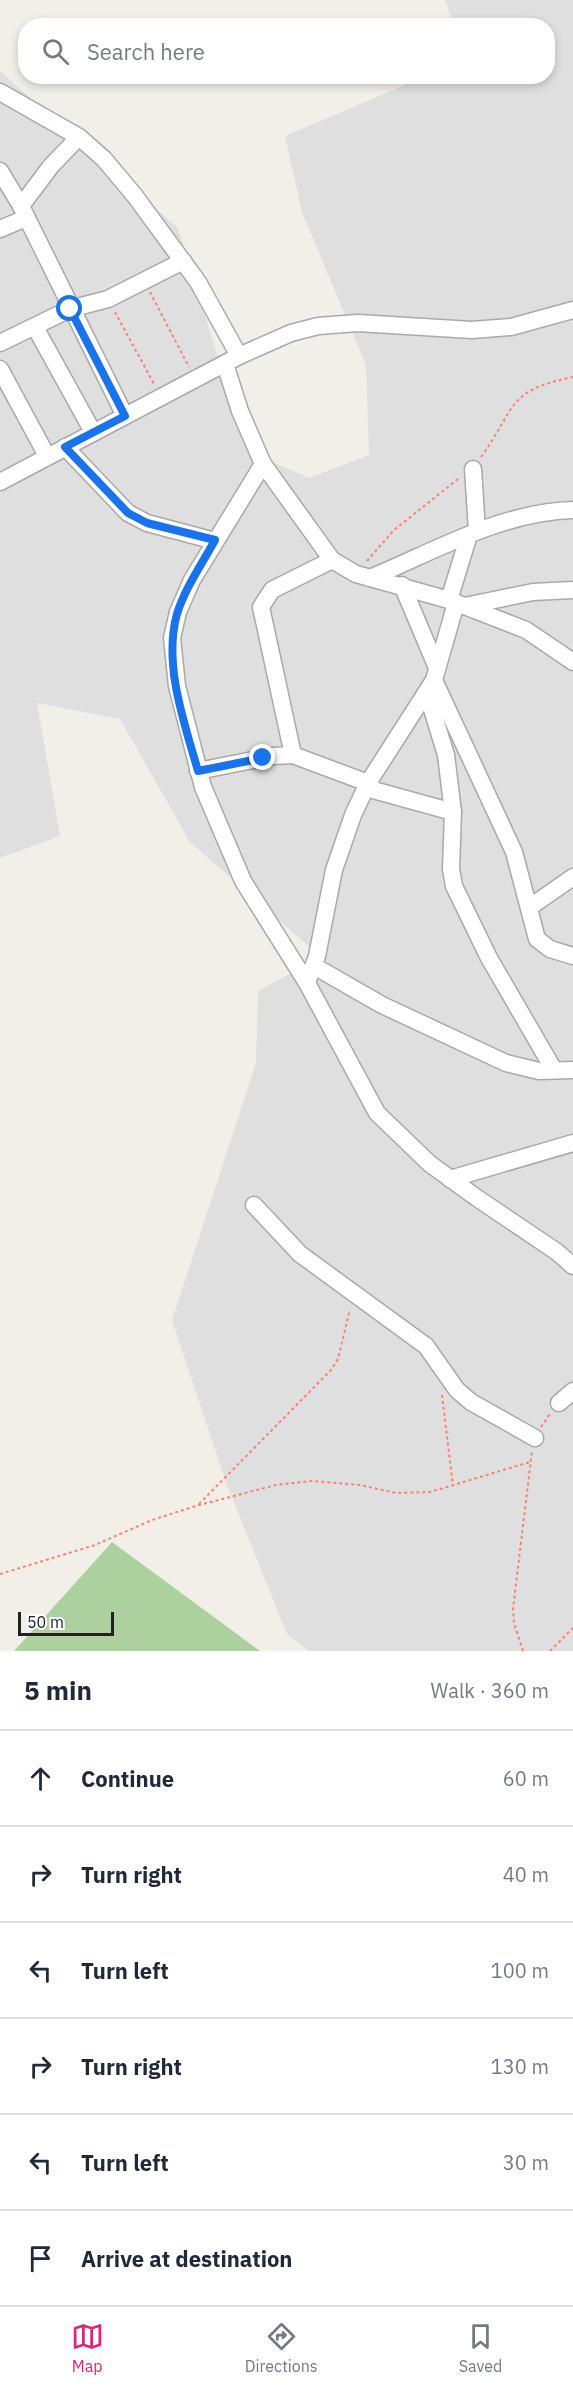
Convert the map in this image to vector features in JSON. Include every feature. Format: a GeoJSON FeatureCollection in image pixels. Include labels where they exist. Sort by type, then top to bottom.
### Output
{"type":"FeatureCollection","features":[{"type":"Feature","properties":{"kind":"street"},"geometry":{"type":"LineString","coordinates":[[0,92],[79,137],[104,159],[183,261],[213,305],[232,360],[262,464],[332,560],[349,571],[457,603],[526,630],[573,662]]}},
{"type":"Feature","properties":{"kind":"street"},"geometry":{"type":"LineString","coordinates":[[0,229],[24,212],[51,166],[79,137]]}},
{"type":"Feature","properties":{"kind":"street"},"geometry":{"type":"LineString","coordinates":[[0,171],[24,212],[70,309],[125,416]]}},
{"type":"Feature","properties":{"kind":"street"},"geometry":{"type":"LineString","coordinates":[[0,343],[70,309],[108,299],[183,261]]}},
{"type":"Feature","properties":{"kind":"street"},"geometry":{"type":"LineString","coordinates":[[0,482],[232,360],[291,333],[318,326],[358,322],[400,323],[472,330],[511,327],[573,310]]}},
{"type":"Feature","properties":{"kind":"street"},"geometry":{"type":"LineString","coordinates":[[35,327],[93,432]]}},
{"type":"Feature","properties":{"kind":"street"},"geometry":{"type":"LineString","coordinates":[[0,369],[47,456]]}},
{"type":"Feature","properties":{"kind":"street"},"geometry":{"type":"LineString","coordinates":[[65,447],[128,513],[147,523],[215,540]]}},
{"type":"Feature","properties":{"kind":"street"},"geometry":{"type":"LineString","coordinates":[[262,464],[215,540],[184,597],[172,638],[177,686],[198,771],[243,881],[307,983],[377,1113],[409,1146],[450,1179],[557,1252],[573,1266]]}},
{"type":"Feature","properties":{"kind":"street"},"geometry":{"type":"LineString","coordinates":[[307,983],[314,966],[334,870],[367,785],[433,680],[457,603],[473,533],[473,469]]}},
{"type":"Feature","properties":{"kind":"street"},"geometry":{"type":"LineString","coordinates":[[370,578],[473,533],[538,514],[573,510]]}},
{"type":"Feature","properties":{"kind":"street"},"geometry":{"type":"LineString","coordinates":[[293,755],[261,606],[272,590],[332,560]]}},
{"type":"Feature","properties":{"kind":"street"},"geometry":{"type":"LineString","coordinates":[[402,585],[433,680],[505,832],[539,942],[550,949],[573,956]]}},
{"type":"Feature","properties":{"kind":"street"},"geometry":{"type":"LineString","coordinates":[[457,603],[533,592],[573,590]]}},
{"type":"Feature","properties":{"kind":"street"},"geometry":{"type":"LineString","coordinates":[[433,680],[453,812],[451,869],[458,895],[489,958],[554,1070]]}},
{"type":"Feature","properties":{"kind":"street"},"geometry":{"type":"LineString","coordinates":[[198,771],[273,756],[293,755],[367,785],[453,812]]}},
{"type":"Feature","properties":{"kind":"street"},"geometry":{"type":"LineString","coordinates":[[530,907],[573,877]]}},
{"type":"Feature","properties":{"kind":"street"},"geometry":{"type":"LineString","coordinates":[[314,966],[390,1009],[506,1063],[539,1071],[573,1070]]}},
{"type":"Feature","properties":{"kind":"street"},"geometry":{"type":"LineString","coordinates":[[450,1179],[573,1143]]}},
{"type":"Feature","properties":{"kind":"street"},"geometry":{"type":"LineString","coordinates":[[254,1205],[300,1254],[426,1346],[457,1390],[471,1402],[535,1438]]}},
{"type":"Feature","properties":{"kind":"street"},"geometry":{"type":"LineString","coordinates":[[559,1403],[573,1392]]}},
{"type":"Feature","properties":{"kind":"path"},"geometry":{"type":"LineString","coordinates":[[144,282],[195,379]]}},
{"type":"Feature","properties":{"kind":"path"},"geometry":{"type":"LineString","coordinates":[[108,299],[161,397]]}},
{"type":"Feature","properties":{"kind":"path"},"geometry":{"type":"LineString","coordinates":[[199,1505],[331,1370],[338,1359],[354,1295]]}},
{"type":"Feature","properties":{"kind":"path"},"geometry":{"type":"LineString","coordinates":[[442,1394],[453,1486]]}},
{"type":"Feature","properties":{"kind":"path"},"geometry":{"type":"LineString","coordinates":[[523,1651],[514,1623],[513,1609],[530,1462],[535,1438],[559,1403]]}},
{"type":"Feature","properties":{"kind":"path"},"geometry":{"type":"LineString","coordinates":[[0,1574],[95,1545],[152,1520],[276,1485],[311,1481],[360,1485],[396,1493],[430,1492],[530,1462]]}},
{"type":"Feature","properties":{"kind":"path"},"geometry":{"type":"LineString","coordinates":[[550,1651],[573,1628]]}},
{"type":"Feature","properties":{"kind":"shaded area"},"geometry":{"type":"Polygon","coordinates":[[[445,0],[573,0],[573,1651],[309,1651],[287,1634],[227,1485],[172,1320],[256,1063],[258,991],[321,957],[190,842],[120,719],[37,703],[60,836],[0,858],[0,71],[178,228],[247,451],[309,478],[369,455],[366,365],[302,212],[285,136],[408,84],[555,84],[555,18],[451,18],[445,0]]]}},
{"type":"Feature","properties":{"kind":"green space"},"geometry":{"type":"Polygon","coordinates":[[[112,1542],[260,1651],[14,1651],[112,1542]]]}},
{"type":"Feature","properties":{"kind":"route"},"geometry":{"type":"LineString","coordinates":[[70,309],[125,416],[65,447],[119,505],[137,519],[215,540],[184,597],[172,638],[177,686],[198,771],[263,758]]}}]}
